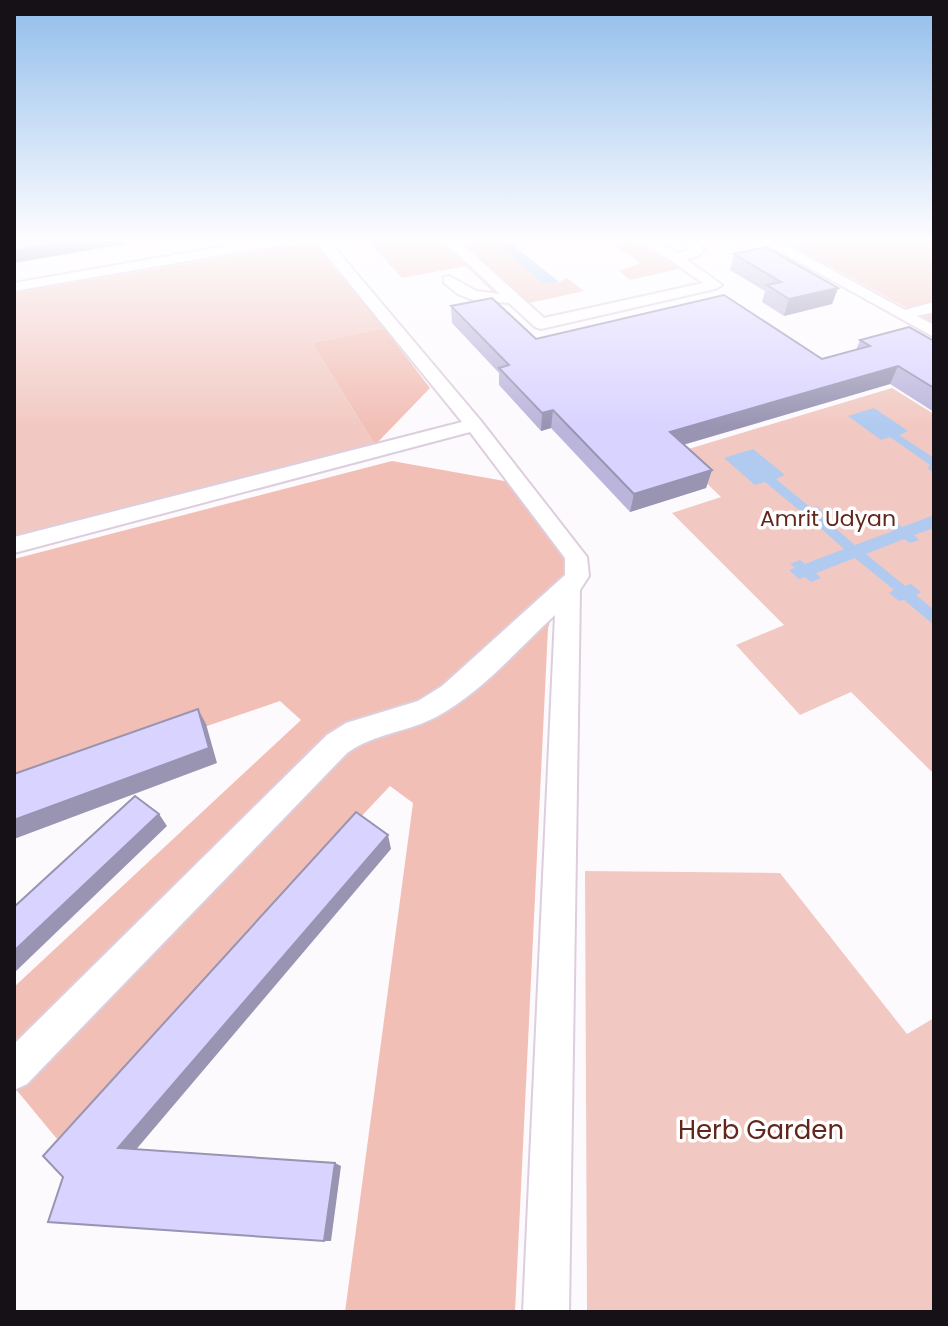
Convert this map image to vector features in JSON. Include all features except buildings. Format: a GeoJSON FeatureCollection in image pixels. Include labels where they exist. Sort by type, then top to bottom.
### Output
{"type":"FeatureCollection","features":[{"type":"Feature","properties":{"kind":"lane"},"geometry":{"type":"LineString","coordinates":[[14,1071],[337,744],[356,731],[426,710],[452,694],[568,589],[577,576],[576,557],[474,425],[373,303]]}},
{"type":"Feature","properties":{"kind":"lane"},"geometry":{"type":"LineString","coordinates":[[518,303],[541,324],[635,303]]}},
{"type":"Feature","properties":{"kind":"lane"},"geometry":{"type":"LineString","coordinates":[[881,303],[934,332]]}},
{"type":"Feature","properties":{"kind":"lane"},"geometry":{"type":"LineString","coordinates":[[903,315],[934,307]]}},
{"type":"Feature","properties":{"kind":"lane"},"geometry":{"type":"LineString","coordinates":[[14,545],[474,425]]}},
{"type":"Feature","properties":{"kind":"lane"},"geometry":{"type":"LineString","coordinates":[[546,1312],[568,589]]}},
{"type":"Feature","properties":{"kind":"green space"},"geometry":{"type":"Polygon","coordinates":[[[14,303],[363,303],[384,328],[312,343],[375,445],[14,541],[14,303]]]}},
{"type":"Feature","properties":{"kind":"green space"},"geometry":{"type":"Polygon","coordinates":[[[897,303],[934,303],[934,323],[897,303]]]}},
{"type":"Feature","properties":{"kind":"green space","name":"Amrit Udyan"},"geometry":{"type":"Polygon","coordinates":[[[892,388],[934,414],[934,774],[851,692],[800,715],[736,645],[784,625],[672,513],[721,497],[675,453],[892,388]]]}},
{"type":"Feature","properties":{"kind":"green space","name":"Herb Garden"},"geometry":{"type":"Polygon","coordinates":[[[585,871],[780,873],[907,1034],[934,1018],[934,1312],[587,1312],[585,871]]]}},
{"type":"Feature","properties":{"kind":"shaded area"},"geometry":{"type":"Polygon","coordinates":[[[384,328],[430,388],[375,445],[312,343],[384,328]]]}},
{"type":"Feature","properties":{"kind":"shaded area"},"geometry":{"type":"Polygon","coordinates":[[[392,461],[510,482],[570,563],[548,628],[515,1312],[345,1312],[413,803],[390,786],[57,1139],[14,1087],[14,987],[301,720],[280,701],[14,792],[14,559],[392,461]]]}},
{"type":"Feature","properties":{"kind":"water"},"geometry":{"type":"Polygon","coordinates":[[[874,408],[908,431],[899,435],[934,458],[934,473],[927,468],[930,465],[890,437],[881,440],[848,416],[874,408]]]}},
{"type":"Feature","properties":{"kind":"water"},"geometry":{"type":"Polygon","coordinates":[[[753,449],[785,475],[776,479],[811,508],[816,506],[824,513],[820,515],[855,545],[893,531],[888,527],[897,523],[902,527],[934,515],[934,528],[914,535],[919,540],[910,543],[904,539],[866,554],[905,586],[911,584],[921,592],[916,595],[934,610],[934,625],[904,600],[899,601],[889,593],[894,590],[855,558],[816,573],[821,578],[811,582],[805,577],[799,579],[789,570],[795,568],[790,564],[800,560],[805,564],[844,549],[809,518],[803,520],[795,513],[800,511],[765,482],[755,485],[724,458],[753,449]]]}}]}
